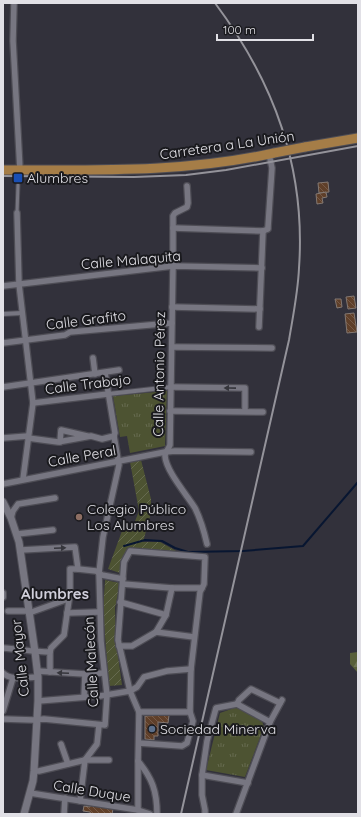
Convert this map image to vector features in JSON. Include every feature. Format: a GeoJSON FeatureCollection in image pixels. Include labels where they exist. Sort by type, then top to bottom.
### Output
{"type":"FeatureCollection","features":[{"type":"Feature","properties":{"kind":"main road","name":"Carretera a La Unión"},"geometry":{"type":"LineString","coordinates":[[3,170],[156,169],[206,164],[358,138]]}},
{"type":"Feature","properties":{"kind":"street"},"geometry":{"type":"LineString","coordinates":[[14,3],[12,40],[20,170]]}},
{"type":"Feature","properties":{"kind":"street"},"geometry":{"type":"LineString","coordinates":[[173,228],[263,231],[268,229],[272,153]]}},
{"type":"Feature","properties":{"kind":"street","name":"Calle Antonio Pérez"},"geometry":{"type":"LineString","coordinates":[[187,186],[187,207],[175,212],[173,216],[170,445],[165,452],[168,466],[202,522],[207,544]]}},
{"type":"Feature","properties":{"kind":"street"},"geometry":{"type":"LineString","coordinates":[[17,213],[19,284],[33,403],[23,479]]}},
{"type":"Feature","properties":{"kind":"street"},"geometry":{"type":"LineString","coordinates":[[259,326],[263,231]]}},
{"type":"Feature","properties":{"kind":"street","name":"Calle Malaquita"},"geometry":{"type":"LineString","coordinates":[[3,286],[173,266],[262,268]]}},
{"type":"Feature","properties":{"kind":"street"},"geometry":{"type":"LineString","coordinates":[[172,307],[260,309]]}},
{"type":"Feature","properties":{"kind":"street"},"geometry":{"type":"LineString","coordinates":[[3,314],[22,313]]}},
{"type":"Feature","properties":{"kind":"street","name":"Calle Grafito"},"geometry":{"type":"LineString","coordinates":[[3,343],[65,335],[70,332],[172,323]]}},
{"type":"Feature","properties":{"kind":"street"},"geometry":{"type":"LineString","coordinates":[[172,347],[272,348]]}},
{"type":"Feature","properties":{"kind":"street"},"geometry":{"type":"LineString","coordinates":[[93,358],[95,374]]}},
{"type":"Feature","properties":{"kind":"street"},"geometry":{"type":"LineString","coordinates":[[3,387],[119,370]]}},
{"type":"Feature","properties":{"kind":"street"},"geometry":{"type":"LineString","coordinates":[[105,373],[119,461]]}},
{"type":"Feature","properties":{"kind":"street"},"geometry":{"type":"LineString","coordinates":[[171,387],[245,388],[245,412]]}},
{"type":"Feature","properties":{"kind":"street","name":"Calle Trabajo"},"geometry":{"type":"LineString","coordinates":[[33,403],[171,387]]}},
{"type":"Feature","properties":{"kind":"street"},"geometry":{"type":"LineString","coordinates":[[170,411],[263,412]]}},
{"type":"Feature","properties":{"kind":"street"},"geometry":{"type":"LineString","coordinates":[[60,442],[61,430],[102,439],[114,436]]}},
{"type":"Feature","properties":{"kind":"street"},"geometry":{"type":"LineString","coordinates":[[3,438],[28,437],[60,442],[91,436]]}},
{"type":"Feature","properties":{"kind":"street","name":"Calle Peral"},"geometry":{"type":"LineString","coordinates":[[3,484],[165,452],[251,452]]}},
{"type":"Feature","properties":{"kind":"street","name":"Calle Malecón"},"geometry":{"type":"LineString","coordinates":[[85,760],[97,744],[107,695],[100,612],[99,573],[102,537],[119,461]]}},
{"type":"Feature","properties":{"kind":"street"},"geometry":{"type":"LineString","coordinates":[[11,518],[12,511],[18,504],[55,498]]}},
{"type":"Feature","properties":{"kind":"street","name":"Calle Mayor"},"geometry":{"type":"LineString","coordinates":[[3,502],[11,518],[21,550],[37,674],[38,701],[34,771],[24,814]]}},
{"type":"Feature","properties":{"kind":"street"},"geometry":{"type":"LineString","coordinates":[[17,534],[53,530]]}},
{"type":"Feature","properties":{"kind":"street"},"geometry":{"type":"LineString","coordinates":[[21,550],[75,547],[78,569]]}},
{"type":"Feature","properties":{"kind":"street","name":"Calle Malecón"},"geometry":{"type":"LineString","coordinates":[[142,812],[137,746],[139,743],[139,712],[130,691],[119,646],[118,625],[124,562],[130,551],[206,557],[202,588]]}},
{"type":"Feature","properties":{"kind":"street"},"geometry":{"type":"LineString","coordinates":[[50,672],[51,648],[64,635],[70,593],[70,569],[99,573],[123,582],[172,588],[202,588],[200,592],[194,637],[191,669],[190,712],[192,721],[187,743],[185,745],[139,743]]}},
{"type":"Feature","properties":{"kind":"street"},"geometry":{"type":"LineString","coordinates":[[119,646],[132,646],[156,632],[166,615],[172,588]]}},
{"type":"Feature","properties":{"kind":"street"},"geometry":{"type":"LineString","coordinates":[[8,611],[29,612],[68,599]]}},
{"type":"Feature","properties":{"kind":"street"},"geometry":{"type":"LineString","coordinates":[[120,602],[166,615]]}},
{"type":"Feature","properties":{"kind":"street"},"geometry":{"type":"LineString","coordinates":[[67,613],[100,612]]}},
{"type":"Feature","properties":{"kind":"street"},"geometry":{"type":"LineString","coordinates":[[156,632],[194,637]]}},
{"type":"Feature","properties":{"kind":"street"},"geometry":{"type":"LineString","coordinates":[[3,648],[35,652],[50,652]]}},
{"type":"Feature","properties":{"kind":"street"},"geometry":{"type":"LineString","coordinates":[[38,701],[107,695],[130,691],[137,687],[144,678],[168,670],[191,669]]}},
{"type":"Feature","properties":{"kind":"street"},"geometry":{"type":"LineString","coordinates":[[3,673],[13,678],[50,672],[85,674],[104,673]]}},
{"type":"Feature","properties":{"kind":"street"},"geometry":{"type":"LineString","coordinates":[[84,697],[85,674]]}},
{"type":"Feature","properties":{"kind":"street"},"geometry":{"type":"LineString","coordinates":[[3,711],[13,678]]}},
{"type":"Feature","properties":{"kind":"street"},"geometry":{"type":"LineString","coordinates":[[236,814],[270,722],[281,702],[251,689],[239,700],[237,704]]}},
{"type":"Feature","properties":{"kind":"street"},"geometry":{"type":"LineString","coordinates":[[205,814],[202,795],[202,775],[207,741],[216,708],[237,704],[270,722]]}},
{"type":"Feature","properties":{"kind":"street"},"geometry":{"type":"LineString","coordinates":[[139,712],[190,712]]}},
{"type":"Feature","properties":{"kind":"street"},"geometry":{"type":"LineString","coordinates":[[3,719],[44,719],[102,725]]}},
{"type":"Feature","properties":{"kind":"street"},"geometry":{"type":"LineString","coordinates":[[61,744],[68,764]]}},
{"type":"Feature","properties":{"kind":"street"},"geometry":{"type":"LineString","coordinates":[[34,771],[39,772],[85,760],[109,760]]}},
{"type":"Feature","properties":{"kind":"street"},"geometry":{"type":"LineString","coordinates":[[80,801],[85,760]]}},
{"type":"Feature","properties":{"kind":"street"},"geometry":{"type":"LineString","coordinates":[[138,761],[147,772],[156,792],[157,814]]}},
{"type":"Feature","properties":{"kind":"street"},"geometry":{"type":"LineString","coordinates":[[202,775],[248,783]]}},
{"type":"Feature","properties":{"kind":"street","name":"Calle Duque"},"geometry":{"type":"LineString","coordinates":[[30,793],[150,814]]}},
{"type":"Feature","properties":{"kind":"street"},"geometry":{"type":"LineString","coordinates":[[64,814],[65,798]]}},
{"type":"Feature","properties":{"kind":"lane"},"geometry":{"type":"LineString","coordinates":[[17,213],[18,185]]}},
{"type":"Feature","properties":{"kind":"green space"},"geometry":{"type":"Polygon","coordinates":[[[167,391],[165,446],[130,453],[127,436],[120,437],[113,396],[167,391]]]}},
{"type":"Feature","properties":{"kind":"green space"},"geometry":{"type":"Polygon","coordinates":[[[141,460],[151,499],[151,513],[143,542],[160,542],[178,552],[127,548],[120,573],[108,569],[122,531],[132,529],[139,511],[130,462],[141,460]]]}},
{"type":"Feature","properties":{"kind":"green space"},"geometry":{"type":"Polygon","coordinates":[[[105,580],[120,583],[115,608],[116,641],[122,685],[109,686],[103,611],[105,580]]]}},
{"type":"Feature","properties":{"kind":"green space"},"geometry":{"type":"Polygon","coordinates":[[[358,652],[358,673],[350,664],[350,653],[358,652]]]}},
{"type":"Feature","properties":{"kind":"green space"},"geometry":{"type":"Polygon","coordinates":[[[237,707],[262,721],[264,727],[245,777],[206,770],[220,713],[237,707]]]}},
{"type":"Feature","properties":{"kind":"building"},"geometry":{"type":"Polygon","coordinates":[[[328,182],[329,192],[319,193],[318,183],[328,182]]]}},
{"type":"Feature","properties":{"kind":"building"},"geometry":{"type":"Polygon","coordinates":[[[326,192],[327,197],[322,198],[323,203],[317,204],[316,194],[326,192]]]}},
{"type":"Feature","properties":{"kind":"building"},"geometry":{"type":"Polygon","coordinates":[[[354,296],[356,308],[348,309],[346,297],[354,296]]]}},
{"type":"Feature","properties":{"kind":"building"},"geometry":{"type":"Polygon","coordinates":[[[335,299],[341,299],[342,307],[337,308],[335,299]]]}},
{"type":"Feature","properties":{"kind":"building"},"geometry":{"type":"Polygon","coordinates":[[[354,313],[357,332],[347,333],[345,314],[354,313]]]}},
{"type":"Feature","properties":{"kind":"building","name":"Sociedad Minerva"},"geometry":{"type":"Polygon","coordinates":[[[169,715],[168,723],[158,722],[158,736],[154,736],[154,740],[145,739],[145,716],[169,715]]]}},
{"type":"Feature","properties":{"kind":"building"},"geometry":{"type":"Polygon","coordinates":[[[90,805],[113,809],[112,814],[91,814],[90,812],[83,811],[84,806],[90,807],[90,805]]]}},
{"type":"Feature","properties":{"kind":"waterway"},"geometry":{"type":"LineString","coordinates":[[124,546],[145,540],[162,541],[175,548],[188,552],[243,551],[303,546],[358,482]]}},
{"type":"Feature","properties":{"kind":"railway"},"geometry":{"type":"LineString","coordinates":[[181,814],[289,340],[299,268],[300,231],[297,196],[291,161],[282,128],[269,95],[254,64],[236,33],[215,3]]}},
{"type":"Feature","properties":{"kind":"railway"},"geometry":{"type":"LineString","coordinates":[[3,176],[134,177],[186,175],[226,170],[358,146]]}},
{"type":"Feature","properties":{"kind":"place","name":"Alumbres"},"geometry":{"type":"Point","coordinates":[18,178]}},
{"type":"Feature","properties":{"kind":"place","name":"Colegio Público Los Alumbres"},"geometry":{"type":"Point","coordinates":[79,517]}},
{"type":"Feature","properties":{"kind":"place","name":"Sociedad Minerva"},"geometry":{"type":"Point","coordinates":[152,729]}},
{"type":"Feature","properties":{"kind":"district","name":"Alumbres"},"geometry":{"type":"Point","coordinates":[55,594]}}]}
